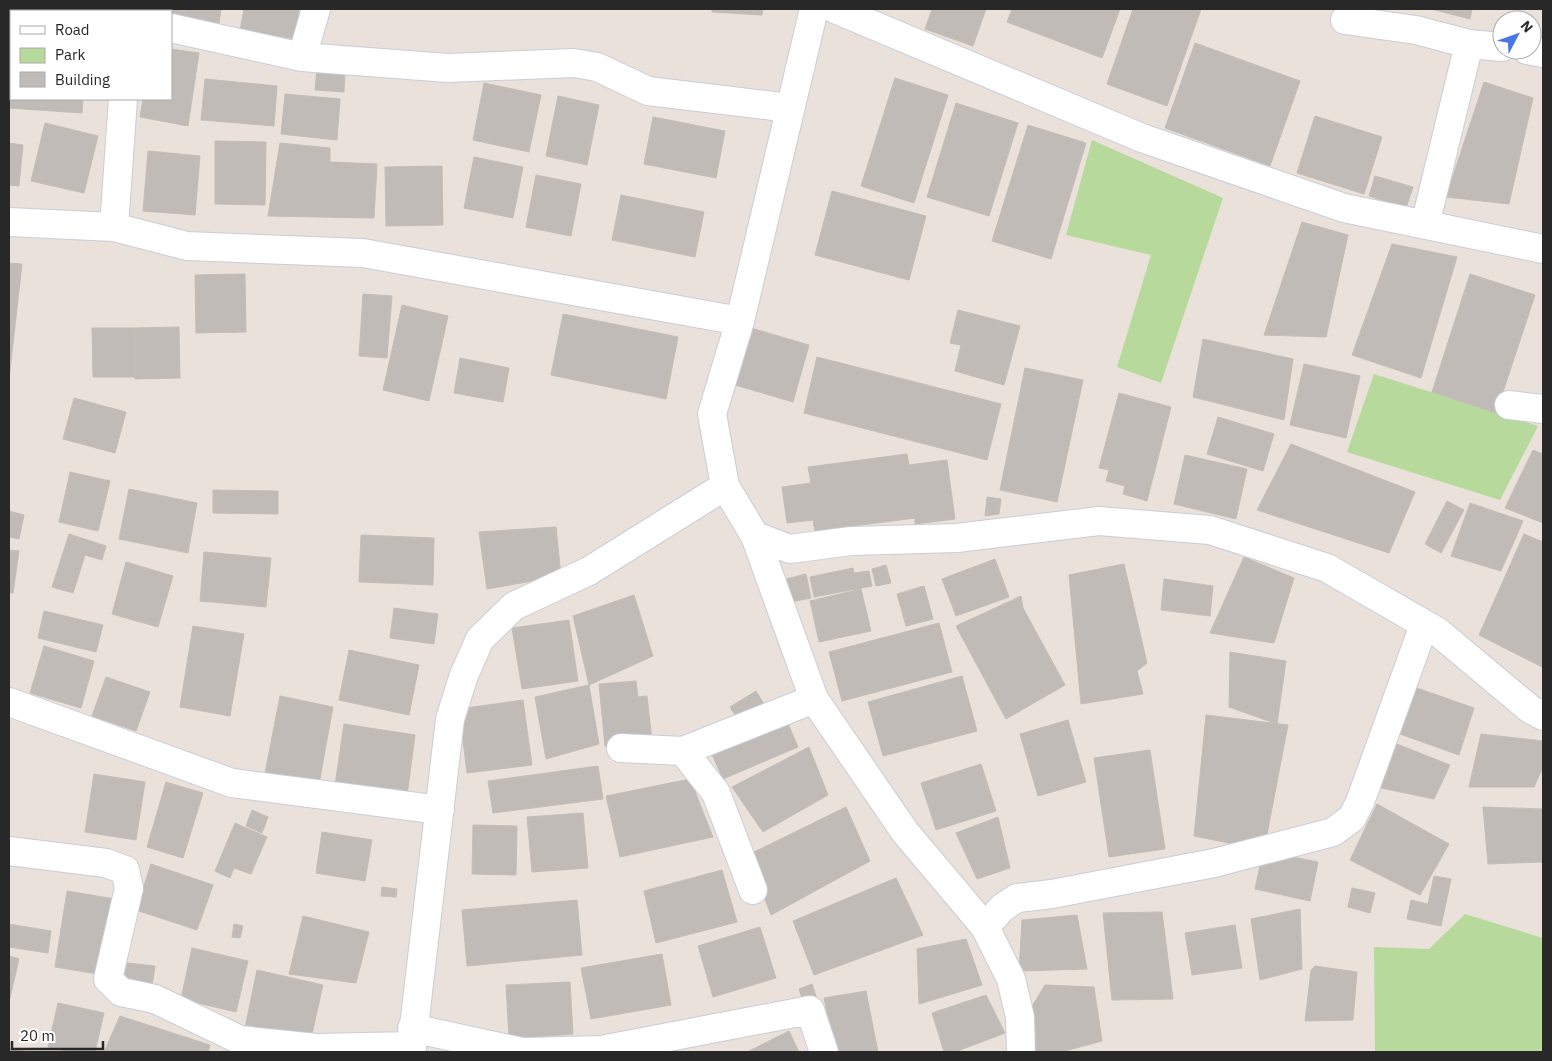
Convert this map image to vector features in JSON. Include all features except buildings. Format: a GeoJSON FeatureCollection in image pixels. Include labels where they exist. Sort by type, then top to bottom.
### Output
{"type":"FeatureCollection","features":[{"type":"Feature","properties":{"kind":"street"},"geometry":{"type":"LineString","coordinates":[[302,57],[316,9]]}},
{"type":"Feature","properties":{"kind":"street"},"geometry":{"type":"LineString","coordinates":[[814,9],[740,321],[712,414],[725,486],[755,536],[814,698],[905,832],[985,927],[1011,979],[1020,1017],[1021,1052]]}},
{"type":"Feature","properties":{"kind":"street"},"geometry":{"type":"LineString","coordinates":[[835,9],[1142,138],[1344,208],[1543,249]]}},
{"type":"Feature","properties":{"kind":"street"},"geometry":{"type":"LineString","coordinates":[[1345,20],[1419,19],[1469,44],[1492,46]]}},
{"type":"Feature","properties":{"kind":"street"},"geometry":{"type":"LineString","coordinates":[[172,28],[302,57],[448,68],[574,63],[597,67],[648,92],[790,108]]}},
{"type":"Feature","properties":{"kind":"street"},"geometry":{"type":"LineString","coordinates":[[1425,225],[1469,44]]}},
{"type":"Feature","properties":{"kind":"street"},"geometry":{"type":"LineString","coordinates":[[114,227],[123,100]]}},
{"type":"Feature","properties":{"kind":"street"},"geometry":{"type":"LineString","coordinates":[[9,222],[114,227],[187,246],[363,253],[740,321]]}},
{"type":"Feature","properties":{"kind":"street"},"geometry":{"type":"LineString","coordinates":[[1509,406],[1543,409]]}},
{"type":"Feature","properties":{"kind":"street"},"geometry":{"type":"LineString","coordinates":[[412,1042],[450,719],[464,675],[480,639],[514,606],[589,571],[725,486]]}},
{"type":"Feature","properties":{"kind":"street"},"geometry":{"type":"LineString","coordinates":[[755,536],[790,549],[852,541],[957,538],[1099,520],[1210,530],[1327,568],[1438,632],[1530,709],[1543,716]]}},
{"type":"Feature","properties":{"kind":"street"},"geometry":{"type":"LineString","coordinates":[[985,927],[1002,908],[1018,898],[1052,894],[1214,863],[1333,832],[1352,818],[1360,802],[1424,624]]}},
{"type":"Feature","properties":{"kind":"street"},"geometry":{"type":"LineString","coordinates":[[621,748],[683,751],[814,698]]}},
{"type":"Feature","properties":{"kind":"street"},"geometry":{"type":"LineString","coordinates":[[9,702],[232,783],[440,810]]}},
{"type":"Feature","properties":{"kind":"street"},"geometry":{"type":"LineString","coordinates":[[683,751],[716,793],[753,890]]}},
{"type":"Feature","properties":{"kind":"street"},"geometry":{"type":"LineString","coordinates":[[9,850],[106,863],[125,870],[129,888],[108,979],[121,992],[156,999],[240,1040],[316,1048],[412,1042],[522,1052]]}},
{"type":"Feature","properties":{"kind":"street"},"geometry":{"type":"LineString","coordinates":[[527,1052],[601,1050],[810,1010],[824,1052]]}},
{"type":"Feature","properties":{"kind":"green space"},"geometry":{"type":"Polygon","coordinates":[[[1092,140],[1223,198],[1161,383],[1117,367],[1151,255],[1066,235],[1092,140]]]}},
{"type":"Feature","properties":{"kind":"green space"},"geometry":{"type":"Polygon","coordinates":[[[1374,374],[1538,426],[1500,500],[1347,452],[1374,374]]]}},
{"type":"Feature","properties":{"kind":"green space"},"geometry":{"type":"Polygon","coordinates":[[[1465,914],[1543,938],[1543,1052],[1375,1052],[1374,947],[1429,949],[1465,914]]]}}]}
